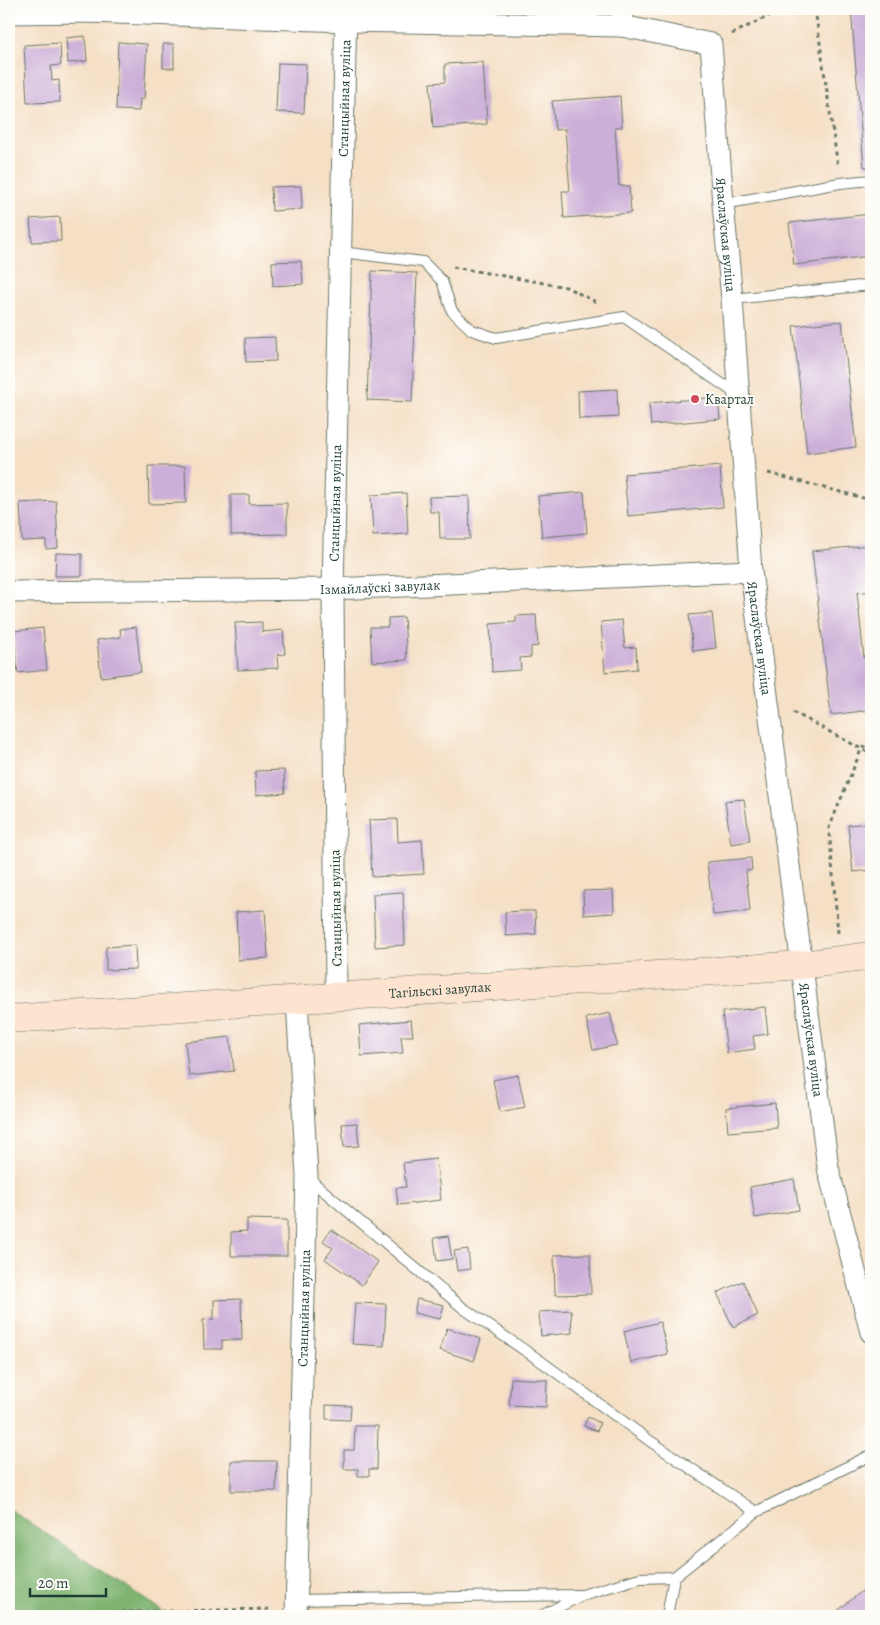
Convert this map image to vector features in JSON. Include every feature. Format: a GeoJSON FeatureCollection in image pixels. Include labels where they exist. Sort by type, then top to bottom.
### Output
{"type":"FeatureCollection","features":[{"type":"Feature","properties":{"kind":"main road","name":"Тагільскі завулак"},"geometry":{"type":"LineString","coordinates":[[9,1019],[802,965],[871,956]]}},
{"type":"Feature","properties":{"kind":"street"},"geometry":{"type":"LineString","coordinates":[[9,14],[87,10],[346,15],[622,17],[711,44]]}},
{"type":"Feature","properties":{"kind":"street","name":"Станцыйная вуліца"},"geometry":{"type":"LineString","coordinates":[[336,997],[333,589],[346,15]]}},
{"type":"Feature","properties":{"kind":"street","name":"Яраслаўская вуліца"},"geometry":{"type":"LineString","coordinates":[[711,44],[732,298],[751,571],[828,1168],[871,1332]]}},
{"type":"Feature","properties":{"kind":"street","name":"Ізмайлаўскі завулак"},"geometry":{"type":"LineString","coordinates":[[9,592],[333,589],[751,571]]}},
{"type":"Feature","properties":{"kind":"street","name":"Станцыйная вуліца"},"geometry":{"type":"LineString","coordinates":[[296,1000],[307,1176],[296,1608]]}},
{"type":"Feature","properties":{"kind":"lane"},"geometry":{"type":"LineString","coordinates":[[723,204],[840,183],[871,180]]}},
{"type":"Feature","properties":{"kind":"lane"},"geometry":{"type":"LineString","coordinates":[[341,252],[422,262],[442,281],[452,310],[472,330],[496,338],[624,317],[738,395]]}},
{"type":"Feature","properties":{"kind":"lane"},"geometry":{"type":"LineString","coordinates":[[732,298],[871,285]]}},
{"type":"Feature","properties":{"kind":"lane"},"geometry":{"type":"LineString","coordinates":[[307,1176],[463,1308],[542,1362],[650,1441],[756,1512]]}},
{"type":"Feature","properties":{"kind":"lane"},"geometry":{"type":"LineString","coordinates":[[541,1616],[582,1595],[640,1578],[674,1577],[756,1512],[871,1455]]}},
{"type":"Feature","properties":{"kind":"lane"},"geometry":{"type":"LineString","coordinates":[[667,1616],[674,1577]]}},
{"type":"Feature","properties":{"kind":"lane"},"geometry":{"type":"LineString","coordinates":[[296,1608],[582,1595]]}},
{"type":"Feature","properties":{"kind":"path"},"geometry":{"type":"LineString","coordinates":[[711,44],[783,9]]}},
{"type":"Feature","properties":{"kind":"path"},"geometry":{"type":"LineString","coordinates":[[815,9],[840,183]]}},
{"type":"Feature","properties":{"kind":"path"},"geometry":{"type":"LineString","coordinates":[[422,262],[566,287],[624,317]]}},
{"type":"Feature","properties":{"kind":"path"},"geometry":{"type":"LineString","coordinates":[[743,466],[871,500]]}},
{"type":"Feature","properties":{"kind":"path"},"geometry":{"type":"LineString","coordinates":[[767,698],[871,754]]}},
{"type":"Feature","properties":{"kind":"path"},"geometry":{"type":"LineString","coordinates":[[840,960],[829,828],[861,750],[871,740]]}},
{"type":"Feature","properties":{"kind":"path"},"geometry":{"type":"LineString","coordinates":[[113,1612],[296,1608]]}},
{"type":"Feature","properties":{"kind":"green space"},"geometry":{"type":"Polygon","coordinates":[[[9,1509],[170,1616],[9,1616],[9,1509]]]}},
{"type":"Feature","properties":{"kind":"building"},"geometry":{"type":"Polygon","coordinates":[[[851,9],[871,9],[871,167],[864,167],[851,9]]]}},
{"type":"Feature","properties":{"kind":"building"},"geometry":{"type":"Polygon","coordinates":[[[85,36],[87,61],[68,63],[66,38],[85,36]]]}},
{"type":"Feature","properties":{"kind":"building"},"geometry":{"type":"Polygon","coordinates":[[[118,42],[147,44],[144,99],[140,99],[139,111],[116,110],[118,42]]]}},
{"type":"Feature","properties":{"kind":"building"},"geometry":{"type":"Polygon","coordinates":[[[60,43],[61,65],[51,66],[52,81],[59,80],[60,102],[27,103],[24,45],[60,43]]]}},
{"type":"Feature","properties":{"kind":"building"},"geometry":{"type":"Polygon","coordinates":[[[163,44],[174,44],[174,68],[163,68],[163,44]]]}},
{"type":"Feature","properties":{"kind":"building"},"geometry":{"type":"Polygon","coordinates":[[[483,62],[487,124],[433,128],[430,83],[445,82],[445,64],[483,62]]]}},
{"type":"Feature","properties":{"kind":"building"},"geometry":{"type":"Polygon","coordinates":[[[278,63],[306,64],[304,113],[276,112],[278,63]]]}},
{"type":"Feature","properties":{"kind":"building"},"geometry":{"type":"Polygon","coordinates":[[[620,96],[622,127],[615,127],[619,186],[629,186],[631,213],[564,218],[562,191],[570,191],[565,129],[555,130],[552,101],[620,96]]]}},
{"type":"Feature","properties":{"kind":"building"},"geometry":{"type":"Polygon","coordinates":[[[301,186],[302,209],[272,211],[271,187],[301,186]]]}},
{"type":"Feature","properties":{"kind":"building"},"geometry":{"type":"Polygon","coordinates":[[[871,214],[871,256],[794,265],[789,223],[871,214]]]}},
{"type":"Feature","properties":{"kind":"building"},"geometry":{"type":"Polygon","coordinates":[[[60,217],[61,241],[32,242],[30,219],[60,217]]]}},
{"type":"Feature","properties":{"kind":"building"},"geometry":{"type":"Polygon","coordinates":[[[301,261],[303,284],[273,286],[272,262],[301,261]]]}},
{"type":"Feature","properties":{"kind":"building"},"geometry":{"type":"Polygon","coordinates":[[[372,271],[417,273],[412,402],[367,400],[372,271]]]}},
{"type":"Feature","properties":{"kind":"building"},"geometry":{"type":"Polygon","coordinates":[[[842,321],[856,447],[807,453],[793,326],[842,321]]]}},
{"type":"Feature","properties":{"kind":"building"},"geometry":{"type":"Polygon","coordinates":[[[275,337],[276,361],[246,362],[245,338],[275,337]]]}},
{"type":"Feature","properties":{"kind":"building"},"geometry":{"type":"Polygon","coordinates":[[[617,389],[618,417],[579,419],[578,391],[617,389]]]}},
{"type":"Feature","properties":{"kind":"building"},"geometry":{"type":"Polygon","coordinates":[[[718,397],[720,419],[651,425],[649,403],[718,397]]]}},
{"type":"Feature","properties":{"kind":"building"},"geometry":{"type":"Polygon","coordinates":[[[148,466],[185,466],[186,503],[149,504],[148,466]]]}},
{"type":"Feature","properties":{"kind":"building"},"geometry":{"type":"Polygon","coordinates":[[[720,466],[723,507],[628,516],[624,474],[720,466]]]}},
{"type":"Feature","properties":{"kind":"building"},"geometry":{"type":"Polygon","coordinates":[[[584,492],[587,533],[542,537],[538,496],[584,492]]]}},
{"type":"Feature","properties":{"kind":"building"},"geometry":{"type":"Polygon","coordinates":[[[406,493],[408,534],[373,536],[371,495],[406,493]]]}},
{"type":"Feature","properties":{"kind":"building"},"geometry":{"type":"Polygon","coordinates":[[[231,495],[249,495],[249,504],[287,503],[287,534],[231,535],[231,495]]]}},
{"type":"Feature","properties":{"kind":"building"},"geometry":{"type":"Polygon","coordinates":[[[469,496],[470,539],[440,539],[439,512],[430,512],[429,497],[469,496]]]}},
{"type":"Feature","properties":{"kind":"building"},"geometry":{"type":"Polygon","coordinates":[[[56,501],[58,548],[46,549],[46,540],[22,541],[20,503],[56,501]]]}},
{"type":"Feature","properties":{"kind":"building"},"geometry":{"type":"Polygon","coordinates":[[[870,545],[871,591],[857,593],[864,658],[871,657],[871,710],[831,715],[812,551],[870,545]]]}},
{"type":"Feature","properties":{"kind":"building"},"geometry":{"type":"Polygon","coordinates":[[[56,553],[82,554],[82,576],[55,576],[56,553]]]}},
{"type":"Feature","properties":{"kind":"building"},"geometry":{"type":"Polygon","coordinates":[[[712,613],[716,648],[693,651],[689,615],[712,613]]]}},
{"type":"Feature","properties":{"kind":"building"},"geometry":{"type":"Polygon","coordinates":[[[536,615],[538,646],[531,647],[531,657],[520,658],[521,670],[492,672],[490,624],[516,622],[516,616],[536,615]]]}},
{"type":"Feature","properties":{"kind":"building"},"geometry":{"type":"Polygon","coordinates":[[[404,617],[407,660],[372,662],[370,627],[388,627],[388,618],[404,617]]]}},
{"type":"Feature","properties":{"kind":"building"},"geometry":{"type":"Polygon","coordinates":[[[622,620],[625,648],[636,647],[637,669],[605,672],[601,622],[622,620]]]}},
{"type":"Feature","properties":{"kind":"building"},"geometry":{"type":"Polygon","coordinates":[[[262,622],[262,632],[283,630],[285,654],[277,655],[278,668],[238,670],[235,623],[262,622]]]}},
{"type":"Feature","properties":{"kind":"building"},"geometry":{"type":"Polygon","coordinates":[[[136,627],[141,672],[101,677],[97,640],[121,637],[120,629],[136,627]]]}},
{"type":"Feature","properties":{"kind":"building"},"geometry":{"type":"Polygon","coordinates":[[[43,628],[47,670],[18,673],[13,631],[43,628]]]}},
{"type":"Feature","properties":{"kind":"building"},"geometry":{"type":"Polygon","coordinates":[[[284,770],[285,793],[256,795],[255,771],[284,770]]]}},
{"type":"Feature","properties":{"kind":"building"},"geometry":{"type":"Polygon","coordinates":[[[744,799],[750,841],[731,844],[725,801],[744,799]]]}},
{"type":"Feature","properties":{"kind":"building"},"geometry":{"type":"Polygon","coordinates":[[[397,819],[398,842],[422,840],[424,874],[372,877],[369,820],[397,819]]]}},
{"type":"Feature","properties":{"kind":"building"},"geometry":{"type":"Polygon","coordinates":[[[871,823],[871,870],[853,872],[848,825],[871,823]]]}},
{"type":"Feature","properties":{"kind":"building"},"geometry":{"type":"Polygon","coordinates":[[[751,858],[752,870],[746,871],[750,911],[713,915],[707,862],[751,858]]]}},
{"type":"Feature","properties":{"kind":"building"},"geometry":{"type":"Polygon","coordinates":[[[613,890],[614,913],[584,915],[583,891],[613,890]]]}},
{"type":"Feature","properties":{"kind":"building"},"geometry":{"type":"Polygon","coordinates":[[[403,892],[405,945],[375,947],[373,894],[403,892]]]}},
{"type":"Feature","properties":{"kind":"building"},"geometry":{"type":"Polygon","coordinates":[[[265,910],[268,958],[238,960],[236,912],[265,910]]]}},
{"type":"Feature","properties":{"kind":"building"},"geometry":{"type":"Polygon","coordinates":[[[535,911],[536,934],[506,936],[505,912],[535,911]]]}},
{"type":"Feature","properties":{"kind":"building"},"geometry":{"type":"Polygon","coordinates":[[[135,945],[136,969],[106,970],[106,947],[135,945]]]}},
{"type":"Feature","properties":{"kind":"building"},"geometry":{"type":"Polygon","coordinates":[[[765,1007],[768,1034],[753,1036],[755,1049],[727,1053],[722,1012],[765,1007]]]}},
{"type":"Feature","properties":{"kind":"building"},"geometry":{"type":"Polygon","coordinates":[[[610,1013],[617,1045],[593,1050],[586,1018],[610,1013]]]}},
{"type":"Feature","properties":{"kind":"building"},"geometry":{"type":"Polygon","coordinates":[[[411,1020],[413,1036],[401,1036],[403,1053],[361,1056],[359,1025],[411,1020]]]}},
{"type":"Feature","properties":{"kind":"building"},"geometry":{"type":"Polygon","coordinates":[[[230,1037],[234,1071],[189,1076],[185,1042],[230,1037]]]}},
{"type":"Feature","properties":{"kind":"building"},"geometry":{"type":"Polygon","coordinates":[[[518,1075],[525,1107],[500,1112],[493,1080],[518,1075]]]}},
{"type":"Feature","properties":{"kind":"building"},"geometry":{"type":"Polygon","coordinates":[[[775,1103],[777,1128],[728,1132],[726,1108],[775,1103]]]}},
{"type":"Feature","properties":{"kind":"building"},"geometry":{"type":"Polygon","coordinates":[[[357,1123],[359,1146],[344,1147],[342,1124],[357,1123]]]}},
{"type":"Feature","properties":{"kind":"building"},"geometry":{"type":"Polygon","coordinates":[[[436,1159],[441,1200],[398,1205],[396,1188],[406,1187],[403,1163],[436,1159]]]}},
{"type":"Feature","properties":{"kind":"building"},"geometry":{"type":"Polygon","coordinates":[[[794,1179],[799,1210],[755,1218],[750,1187],[794,1179]]]}},
{"type":"Feature","properties":{"kind":"building"},"geometry":{"type":"Polygon","coordinates":[[[247,1219],[287,1220],[287,1256],[231,1256],[231,1232],[247,1231],[247,1219]]]}},
{"type":"Feature","properties":{"kind":"building"},"geometry":{"type":"Polygon","coordinates":[[[331,1229],[378,1262],[362,1285],[325,1259],[333,1248],[323,1241],[331,1229]]]}},
{"type":"Feature","properties":{"kind":"building"},"geometry":{"type":"Polygon","coordinates":[[[448,1236],[452,1259],[437,1261],[434,1238],[448,1236]]]}},
{"type":"Feature","properties":{"kind":"building"},"geometry":{"type":"Polygon","coordinates":[[[468,1249],[470,1269],[457,1271],[454,1251],[468,1249]]]}},
{"type":"Feature","properties":{"kind":"building"},"geometry":{"type":"Polygon","coordinates":[[[590,1254],[591,1294],[555,1295],[554,1255],[590,1254]]]}},
{"type":"Feature","properties":{"kind":"building"},"geometry":{"type":"Polygon","coordinates":[[[743,1281],[758,1315],[733,1327],[717,1293],[743,1281]]]}},
{"type":"Feature","properties":{"kind":"building"},"geometry":{"type":"Polygon","coordinates":[[[241,1299],[242,1340],[222,1340],[222,1349],[204,1349],[203,1320],[214,1319],[214,1300],[241,1299]]]}},
{"type":"Feature","properties":{"kind":"building"},"geometry":{"type":"Polygon","coordinates":[[[417,1299],[444,1305],[440,1319],[414,1313],[417,1299]]]}},
{"type":"Feature","properties":{"kind":"building"},"geometry":{"type":"Polygon","coordinates":[[[355,1303],[386,1304],[384,1346],[352,1344],[355,1303]]]}},
{"type":"Feature","properties":{"kind":"building"},"geometry":{"type":"Polygon","coordinates":[[[571,1310],[572,1333],[541,1336],[539,1312],[571,1310]]]}},
{"type":"Feature","properties":{"kind":"building"},"geometry":{"type":"Polygon","coordinates":[[[660,1322],[668,1354],[631,1363],[624,1331],[660,1322]]]}},
{"type":"Feature","properties":{"kind":"building"},"geometry":{"type":"Polygon","coordinates":[[[447,1328],[481,1339],[474,1361],[440,1350],[447,1328]]]}},
{"type":"Feature","properties":{"kind":"building"},"geometry":{"type":"Polygon","coordinates":[[[511,1378],[547,1380],[546,1407],[509,1405],[511,1378]]]}},
{"type":"Feature","properties":{"kind":"building"},"geometry":{"type":"Polygon","coordinates":[[[326,1405],[351,1406],[350,1420],[326,1419],[326,1405]]]}},
{"type":"Feature","properties":{"kind":"building"},"geometry":{"type":"Polygon","coordinates":[[[588,1417],[600,1423],[597,1431],[584,1426],[588,1417]]]}},
{"type":"Feature","properties":{"kind":"building"},"geometry":{"type":"Polygon","coordinates":[[[355,1426],[378,1426],[377,1469],[369,1469],[369,1476],[358,1476],[358,1469],[344,1469],[344,1450],[354,1450],[355,1426]]]}},
{"type":"Feature","properties":{"kind":"building"},"geometry":{"type":"Polygon","coordinates":[[[231,1461],[277,1461],[276,1491],[231,1491],[231,1461]]]}},
{"type":"Feature","properties":{"kind":"building"},"geometry":{"type":"Polygon","coordinates":[[[871,1584],[871,1616],[831,1616],[871,1584]]]}},
{"type":"Feature","properties":{"kind":"place","name":"Квартал"},"geometry":{"type":"Point","coordinates":[695,399]}}]}
